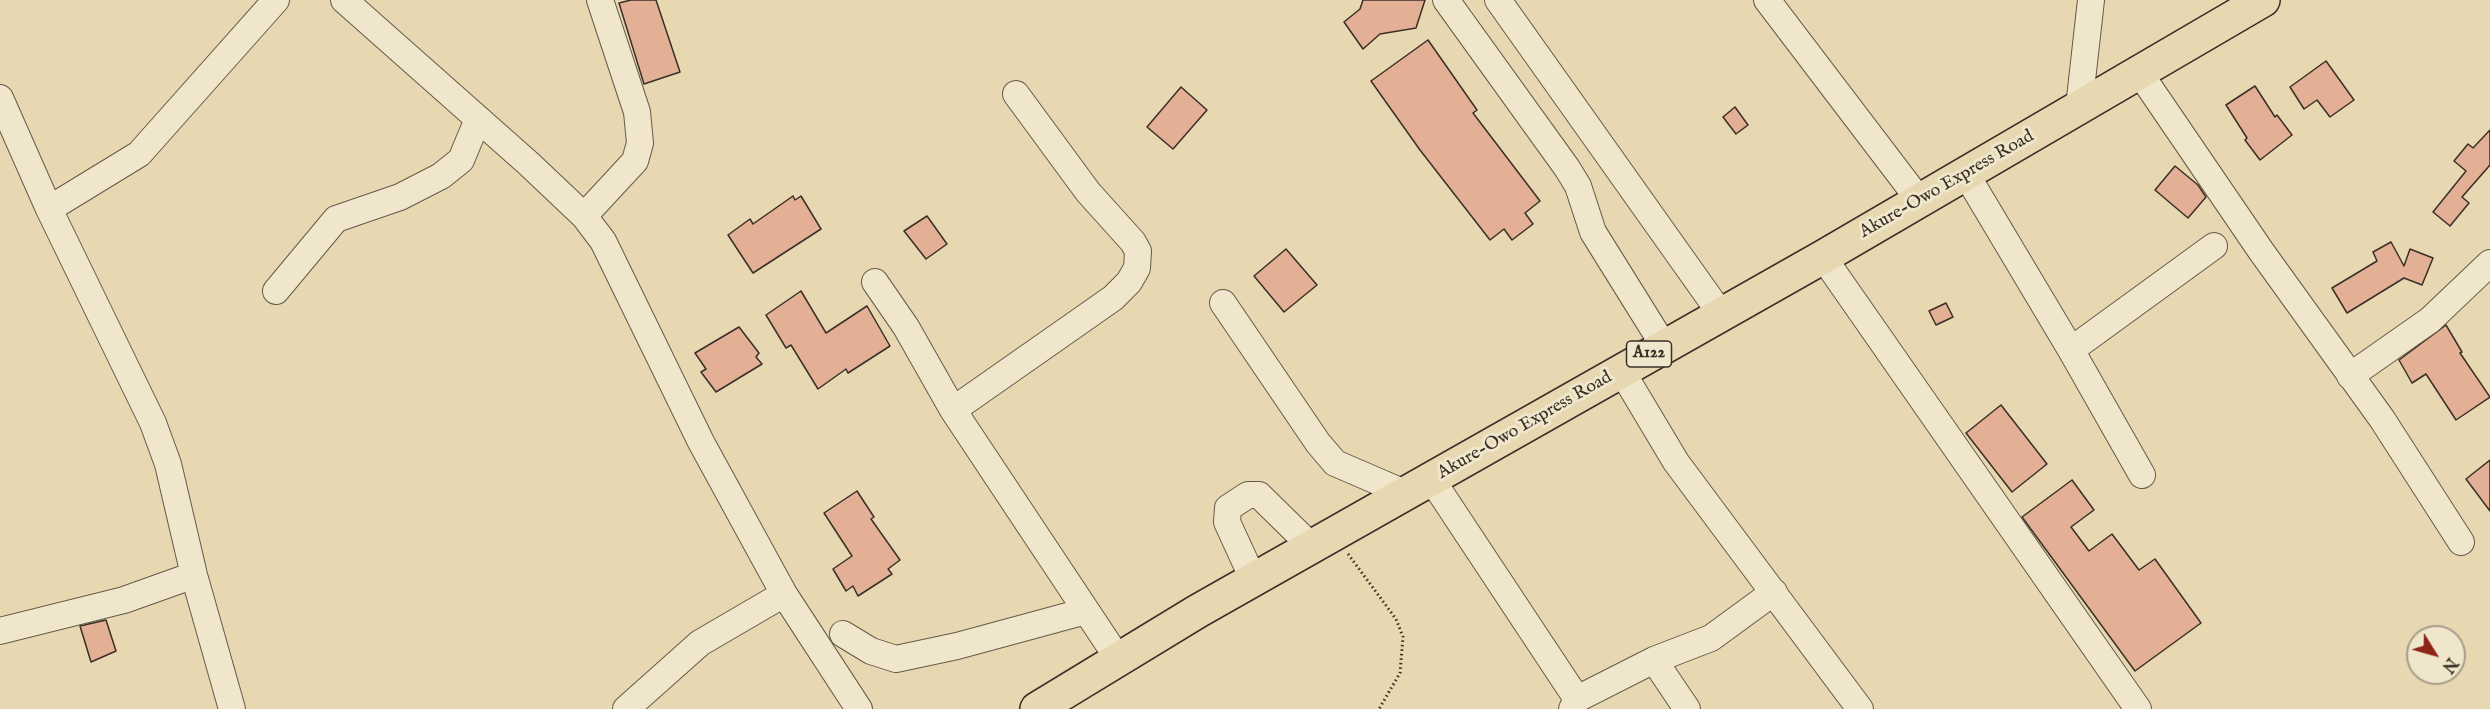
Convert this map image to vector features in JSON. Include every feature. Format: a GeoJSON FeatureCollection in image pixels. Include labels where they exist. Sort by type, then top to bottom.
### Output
{"type":"FeatureCollection","features":[{"type":"Feature","properties":{"kind":"highway","name":"Akure-Owo Express Road"},"geometry":{"type":"LineString","coordinates":[[1037,709],[1254,581],[1920,201],[2263,0]]}},
{"type":"Feature","properties":{"kind":"street"},"geometry":{"type":"LineString","coordinates":[[49,209],[139,154],[276,0]]}},
{"type":"Feature","properties":{"kind":"street"},"geometry":{"type":"LineString","coordinates":[[344,0],[584,216],[603,241],[701,442],[784,594],[859,709]]}},
{"type":"Feature","properties":{"kind":"street"},"geometry":{"type":"LineString","coordinates":[[584,216],[635,161],[640,143],[637,112],[600,0]]}},
{"type":"Feature","properties":{"kind":"street"},"geometry":{"type":"LineString","coordinates":[[1446,0],[1578,186],[1593,232],[1664,346]]}},
{"type":"Feature","properties":{"kind":"street"},"geometry":{"type":"LineString","coordinates":[[1498,0],[1721,314]]}},
{"type":"Feature","properties":{"kind":"street"},"geometry":{"type":"LineString","coordinates":[[1767,0],[1920,201]]}},
{"type":"Feature","properties":{"kind":"street"},"geometry":{"type":"LineString","coordinates":[[2079,107],[2091,0]]}},
{"type":"Feature","properties":{"kind":"street"},"geometry":{"type":"LineString","coordinates":[[2139,72],[2382,419],[2461,542]]}},
{"type":"Feature","properties":{"kind":"street"},"geometry":{"type":"LineString","coordinates":[[953,410],[1113,298],[1129,282],[1137,268],[1138,250],[1133,242],[1088,192],[1016,94]]}},
{"type":"Feature","properties":{"kind":"street"},"geometry":{"type":"LineString","coordinates":[[0,98],[49,209],[153,423],[168,464],[194,575],[232,709]]}},
{"type":"Feature","properties":{"kind":"street"},"geometry":{"type":"LineString","coordinates":[[276,291],[336,219],[400,197],[441,176],[461,160],[478,119]]}},
{"type":"Feature","properties":{"kind":"street"},"geometry":{"type":"LineString","coordinates":[[1966,174],[2071,350],[2142,475]]}},
{"type":"Feature","properties":{"kind":"street"},"geometry":{"type":"LineString","coordinates":[[2071,350],[2214,246]]}},
{"type":"Feature","properties":{"kind":"street"},"geometry":{"type":"LineString","coordinates":[[1823,257],[2138,709]]}},
{"type":"Feature","properties":{"kind":"street"},"geometry":{"type":"LineString","coordinates":[[2350,376],[2430,320],[2490,262]]}},
{"type":"Feature","properties":{"kind":"street"},"geometry":{"type":"LineString","coordinates":[[875,282],[906,327],[953,410],[1119,660]]}},
{"type":"Feature","properties":{"kind":"street"},"geometry":{"type":"LineString","coordinates":[[1223,303],[1318,443],[1335,463],[1420,487],[1574,704],[1654,660],[1711,638],[1774,592]]}},
{"type":"Feature","properties":{"kind":"street"},"geometry":{"type":"LineString","coordinates":[[1621,370],[1676,462],[1860,709]]}},
{"type":"Feature","properties":{"kind":"street"},"geometry":{"type":"LineString","coordinates":[[1254,581],[1227,522],[1228,508],[1248,495],[1259,495],[1324,542]]}},
{"type":"Feature","properties":{"kind":"street"},"geometry":{"type":"LineString","coordinates":[[0,631],[124,600],[194,575]]}},
{"type":"Feature","properties":{"kind":"street"},"geometry":{"type":"LineString","coordinates":[[626,709],[700,643],[784,594]]}},
{"type":"Feature","properties":{"kind":"street"},"geometry":{"type":"LineString","coordinates":[[843,634],[871,651],[896,658],[957,646],[1086,611]]}},
{"type":"Feature","properties":{"kind":"street"},"geometry":{"type":"LineString","coordinates":[[1654,660],[1687,709]]}},
{"type":"Feature","properties":{"kind":"path"},"geometry":{"type":"LineString","coordinates":[[1324,542],[1396,619],[1403,637],[1400,673],[1379,709]]}},
{"type":"Feature","properties":{"kind":"building"},"geometry":{"type":"Polygon","coordinates":[[[631,0],[656,0],[680,72],[644,84],[619,3],[631,0]]]}},
{"type":"Feature","properties":{"kind":"building"},"geometry":{"type":"Polygon","coordinates":[[[1363,0],[1425,0],[1416,28],[1380,34],[1363,49],[1344,22],[1360,9],[1363,0]]]}},
{"type":"Feature","properties":{"kind":"building"},"geometry":{"type":"Polygon","coordinates":[[[1428,40],[1477,110],[1473,113],[1540,201],[1525,213],[1533,224],[1512,240],[1504,229],[1490,240],[1420,150],[1371,81],[1428,40]]]}},
{"type":"Feature","properties":{"kind":"building"},"geometry":{"type":"Polygon","coordinates":[[[2326,61],[2354,100],[2330,117],[2317,100],[2304,109],[2290,87],[2326,61]]]}},
{"type":"Feature","properties":{"kind":"building"},"geometry":{"type":"Polygon","coordinates":[[[2255,86],[2275,117],[2277,115],[2292,135],[2260,160],[2245,140],[2247,138],[2226,105],[2255,86]]]}},
{"type":"Feature","properties":{"kind":"building"},"geometry":{"type":"Polygon","coordinates":[[[1181,87],[1207,110],[1173,149],[1147,127],[1181,87]]]}},
{"type":"Feature","properties":{"kind":"building"},"geometry":{"type":"Polygon","coordinates":[[[1735,107],[1748,125],[1736,134],[1723,117],[1735,107]]]}},
{"type":"Feature","properties":{"kind":"building"},"geometry":{"type":"Polygon","coordinates":[[[2490,130],[2490,165],[2462,197],[2469,203],[2450,226],[2433,212],[2466,171],[2454,161],[2468,144],[2473,148],[2490,130]]]}},
{"type":"Feature","properties":{"kind":"building"},"geometry":{"type":"Polygon","coordinates":[[[2175,166],[2198,185],[2206,197],[2188,218],[2155,190],[2175,166]]]}},
{"type":"Feature","properties":{"kind":"building"},"geometry":{"type":"Polygon","coordinates":[[[793,196],[795,200],[801,196],[821,229],[753,273],[728,235],[750,219],[753,224],[793,196]]]}},
{"type":"Feature","properties":{"kind":"building"},"geometry":{"type":"Polygon","coordinates":[[[927,216],[947,244],[926,259],[904,231],[927,216]]]}},
{"type":"Feature","properties":{"kind":"building"},"geometry":{"type":"Polygon","coordinates":[[[2391,242],[2404,266],[2410,249],[2433,258],[2422,285],[2404,278],[2347,313],[2332,288],[2377,261],[2373,252],[2391,242]]]}},
{"type":"Feature","properties":{"kind":"building"},"geometry":{"type":"Polygon","coordinates":[[[1286,249],[1317,285],[1284,312],[1254,276],[1286,249]]]}},
{"type":"Feature","properties":{"kind":"building"},"geometry":{"type":"Polygon","coordinates":[[[801,291],[826,333],[867,306],[890,346],[848,373],[846,369],[818,389],[791,345],[786,348],[766,315],[801,291]]]}},
{"type":"Feature","properties":{"kind":"building"},"geometry":{"type":"Polygon","coordinates":[[[1946,303],[1953,317],[1936,325],[1929,311],[1946,303]]]}},
{"type":"Feature","properties":{"kind":"building"},"geometry":{"type":"Polygon","coordinates":[[[2446,325],[2462,352],[2460,353],[2490,397],[2456,420],[2426,374],[2412,383],[2399,360],[2446,325]]]}},
{"type":"Feature","properties":{"kind":"building"},"geometry":{"type":"Polygon","coordinates":[[[739,327],[759,353],[756,357],[762,364],[716,392],[701,372],[706,369],[695,353],[739,327]]]}},
{"type":"Feature","properties":{"kind":"building"},"geometry":{"type":"Polygon","coordinates":[[[2001,405],[2047,464],[2012,492],[1966,433],[2001,405]]]}},
{"type":"Feature","properties":{"kind":"building"},"geometry":{"type":"Polygon","coordinates":[[[2490,460],[2490,511],[2466,479],[2490,460]]]}},
{"type":"Feature","properties":{"kind":"building"},"geometry":{"type":"Polygon","coordinates":[[[2072,480],[2094,510],[2071,527],[2089,551],[2112,534],[2139,570],[2155,559],[2201,623],[2135,671],[2022,517],[2072,480]]]}},
{"type":"Feature","properties":{"kind":"building"},"geometry":{"type":"Polygon","coordinates":[[[857,491],[874,517],[871,519],[900,560],[888,569],[892,574],[858,596],[853,586],[846,591],[833,569],[852,556],[824,513],[857,491]]]}},
{"type":"Feature","properties":{"kind":"building"},"geometry":{"type":"Polygon","coordinates":[[[106,620],[116,651],[91,662],[80,626],[106,620]]]}}]}
